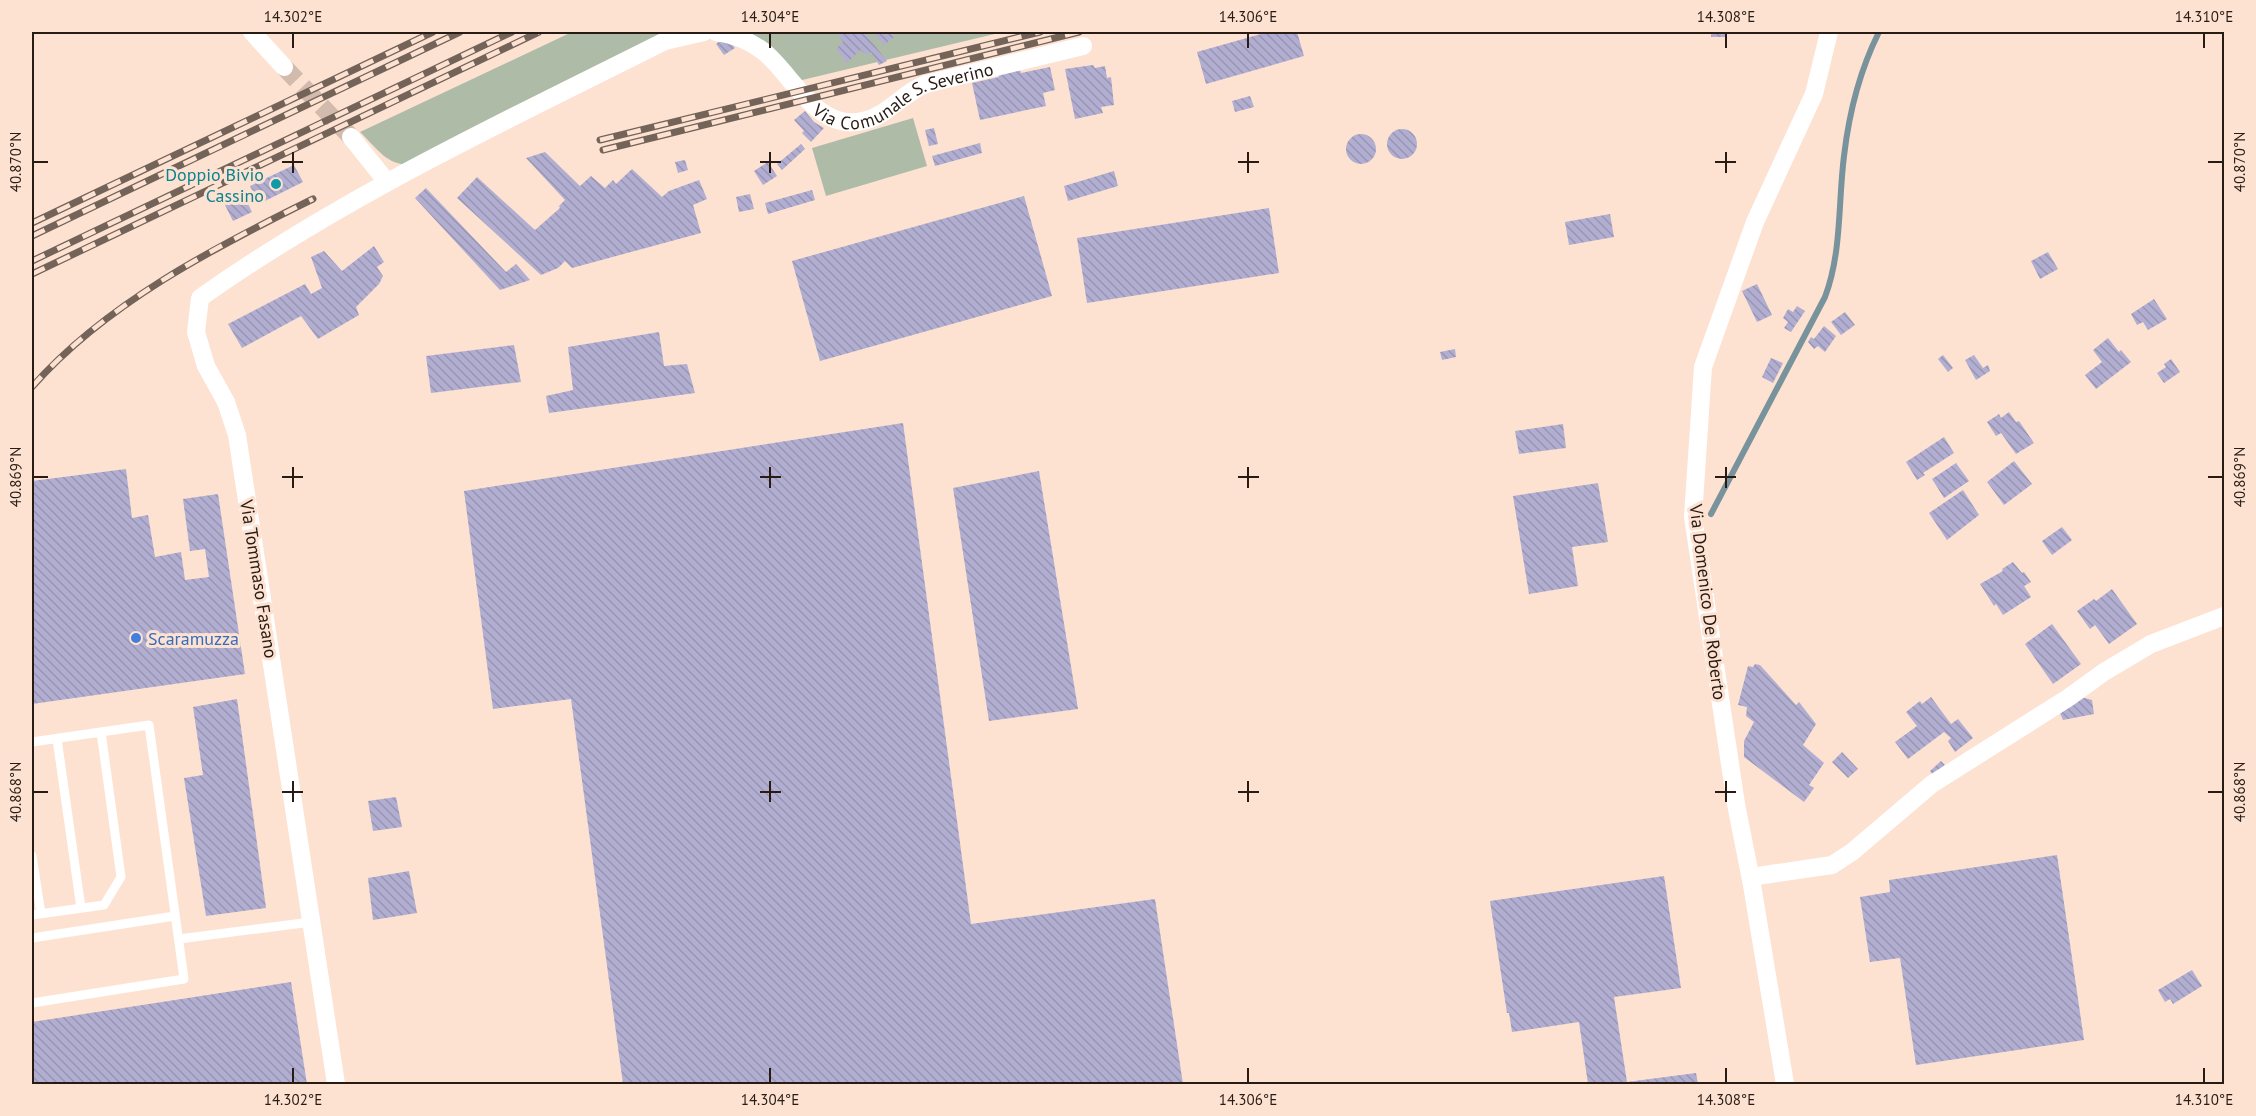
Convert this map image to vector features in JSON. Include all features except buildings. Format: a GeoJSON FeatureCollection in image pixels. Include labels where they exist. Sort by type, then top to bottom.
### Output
{"type":"FeatureCollection","features":[{"type":"Feature","properties":{"kind":"street"},"geometry":{"type":"LineString","coordinates":[[252,32],[284,67]]}},
{"type":"Feature","properties":{"kind":"street"},"geometry":{"type":"LineString","coordinates":[[351,137],[387,182],[665,41],[704,32]]}},
{"type":"Feature","properties":{"kind":"street","name":"Via Comunale S. Severino"},"geometry":{"type":"LineString","coordinates":[[717,32],[731,34],[762,51],[819,110],[830,118],[862,122],[882,115],[912,90],[926,84],[1083,46]]}},
{"type":"Feature","properties":{"kind":"street","name":"Via Domenico De Roberto"},"geometry":{"type":"LineString","coordinates":[[1785,1084],[1751,877],[1736,804],[1693,517],[1703,367],[1755,222],[1814,94],[1829,32]]}},
{"type":"Feature","properties":{"kind":"street","name":"Via Tommaso Fasano"},"geometry":{"type":"LineString","coordinates":[[336,1084],[237,435],[226,402],[206,366],[196,332],[200,298],[235,273],[387,182]]}},
{"type":"Feature","properties":{"kind":"street"},"geometry":{"type":"LineString","coordinates":[[1751,877],[1832,865],[1852,852],[1932,784],[2104,672],[2151,644],[2224,616]]}},
{"type":"Feature","properties":{"kind":"lane"},"geometry":{"type":"LineString","coordinates":[[32,742],[149,725],[184,979],[32,1003]]}},
{"type":"Feature","properties":{"kind":"lane"},"geometry":{"type":"LineString","coordinates":[[32,856],[36,914],[104,905],[121,877],[101,732]]}},
{"type":"Feature","properties":{"kind":"lane"},"geometry":{"type":"LineString","coordinates":[[57,739],[81,908]]}},
{"type":"Feature","properties":{"kind":"lane"},"geometry":{"type":"LineString","coordinates":[[32,938],[175,916]]}},
{"type":"Feature","properties":{"kind":"lane"},"geometry":{"type":"LineString","coordinates":[[178,939],[311,922]]}},
{"type":"Feature","properties":{"kind":"green space"},"geometry":{"type":"Polygon","coordinates":[[[572,32],[680,32],[408,164],[394,162],[388,158],[360,132],[572,32]]]}},
{"type":"Feature","properties":{"kind":"green space"},"geometry":{"type":"Polygon","coordinates":[[[750,32],[1003,32],[798,81],[750,32]]]}},
{"type":"Feature","properties":{"kind":"green space"},"geometry":{"type":"Polygon","coordinates":[[[913,118],[927,166],[826,196],[812,148],[913,118]]]}},
{"type":"Feature","properties":{"kind":"waterway"},"geometry":{"type":"LineString","coordinates":[[1711,514],[1825,297],[1837,245],[1842,174],[1849,124],[1856,92],[1879,32]]}},
{"type":"Feature","properties":{"kind":"tunnel"},"geometry":{"type":"LineString","coordinates":[[284,67],[351,137]]}},
{"type":"Feature","properties":{"kind":"railway"},"geometry":{"type":"LineString","coordinates":[[32,223],[433,32]]}},
{"type":"Feature","properties":{"kind":"railway"},"geometry":{"type":"LineString","coordinates":[[32,236],[460,32]]}},
{"type":"Feature","properties":{"kind":"railway"},"geometry":{"type":"LineString","coordinates":[[32,261],[512,32]]}},
{"type":"Feature","properties":{"kind":"railway"},"geometry":{"type":"LineString","coordinates":[[32,274],[539,32]]}},
{"type":"Feature","properties":{"kind":"railway"},"geometry":{"type":"LineString","coordinates":[[600,140],[1040,32]]}},
{"type":"Feature","properties":{"kind":"railway"},"geometry":{"type":"LineString","coordinates":[[603,150],[1079,32]]}},
{"type":"Feature","properties":{"kind":"railway"},"geometry":{"type":"LineString","coordinates":[[32,387],[93,329],[127,304],[200,258],[313,199]]}},
{"type":"Feature","properties":{"kind":"place","name":"Doppio Bivio Cassino"},"geometry":{"type":"Point","coordinates":[276,184]}},
{"type":"Feature","properties":{"kind":"place","name":"Scaramuzza"},"geometry":{"type":"Point","coordinates":[136,638]}}]}
